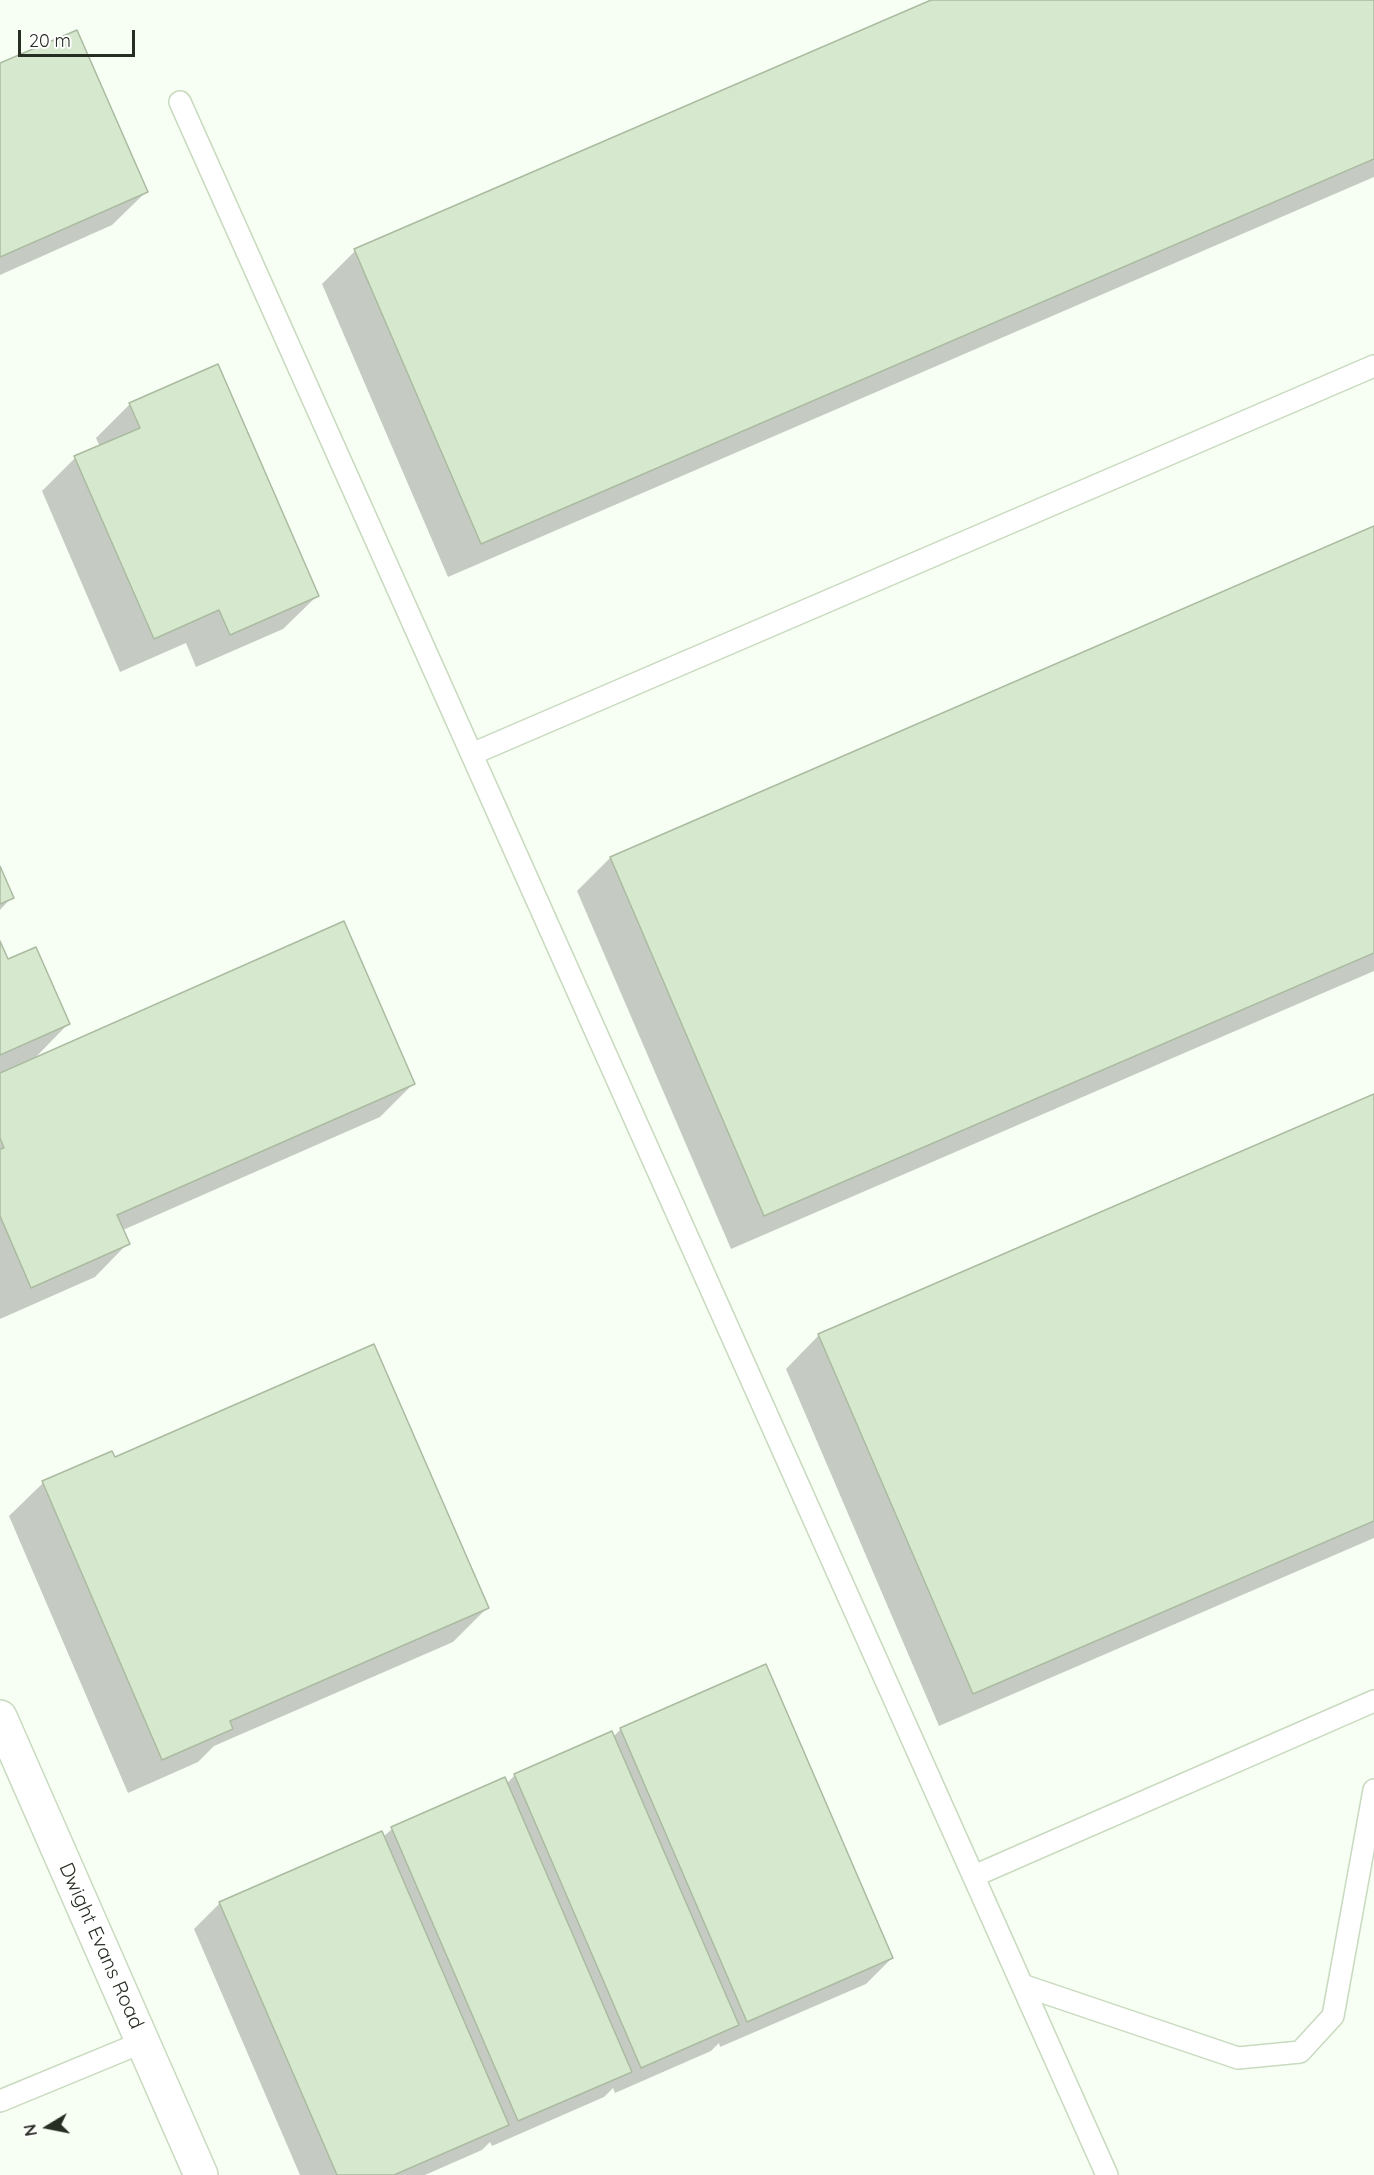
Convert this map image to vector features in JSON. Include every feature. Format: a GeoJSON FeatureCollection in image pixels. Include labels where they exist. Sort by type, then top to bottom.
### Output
{"type":"FeatureCollection","features":[{"type":"Feature","properties":{"kind":"street","name":"Dwight Evans Road"},"geometry":{"type":"LineString","coordinates":[[0,1717],[201,2175]]}},
{"type":"Feature","properties":{"kind":"lane"},"geometry":{"type":"LineString","coordinates":[[180,102],[1107,2175]]}},
{"type":"Feature","properties":{"kind":"lane"},"geometry":{"type":"LineString","coordinates":[[472,754],[1374,366]]}},
{"type":"Feature","properties":{"kind":"lane"},"geometry":{"type":"LineString","coordinates":[[974,1876],[1374,1701]]}},
{"type":"Feature","properties":{"kind":"lane"},"geometry":{"type":"LineString","coordinates":[[1022,1985],[1238,2058],[1300,2052],[1333,2016],[1374,1790]]}},
{"type":"Feature","properties":{"kind":"lane"},"geometry":{"type":"LineString","coordinates":[[0,2102],[143,2042]]}},
{"type":"Feature","properties":{"kind":"building"},"geometry":{"type":"Polygon","coordinates":[[[931,0],[1374,0],[1374,159],[481,544],[354,249],[931,0]]]}},
{"type":"Feature","properties":{"kind":"building"},"geometry":{"type":"Polygon","coordinates":[[[77,30],[148,192],[0,257],[0,63],[77,30]]]}},
{"type":"Feature","properties":{"kind":"building"},"geometry":{"type":"Polygon","coordinates":[[[218,364],[319,596],[230,635],[219,610],[154,639],[74,456],[140,428],[129,403],[218,364]]]}},
{"type":"Feature","properties":{"kind":"building"},"geometry":{"type":"Polygon","coordinates":[[[1374,526],[1374,953],[764,1216],[610,857],[1374,526]]]}},
{"type":"Feature","properties":{"kind":"building"},"geometry":{"type":"Polygon","coordinates":[[[0,866],[14,898],[0,904],[0,866]]]}},
{"type":"Feature","properties":{"kind":"building"},"geometry":{"type":"Polygon","coordinates":[[[344,921],[415,1084],[117,1215],[130,1244],[31,1288],[0,1216],[0,1149],[4,1148],[0,1138],[0,1073],[344,921]]]}},
{"type":"Feature","properties":{"kind":"building"},"geometry":{"type":"Polygon","coordinates":[[[0,941],[8,959],[36,947],[70,1024],[0,1055],[0,941]]]}},
{"type":"Feature","properties":{"kind":"building"},"geometry":{"type":"Polygon","coordinates":[[[1374,1094],[1374,1521],[973,1694],[818,1334],[1374,1094]]]}},
{"type":"Feature","properties":{"kind":"building"},"geometry":{"type":"Polygon","coordinates":[[[374,1344],[489,1608],[230,1721],[233,1729],[162,1760],[42,1481],[112,1451],[115,1457],[374,1344]]]}},
{"type":"Feature","properties":{"kind":"building"},"geometry":{"type":"Polygon","coordinates":[[[766,1664],[893,1958],[747,2022],[620,1728],[766,1664]]]}},
{"type":"Feature","properties":{"kind":"building"},"geometry":{"type":"Polygon","coordinates":[[[612,1731],[739,2025],[641,2068],[514,1774],[612,1731]]]}},
{"type":"Feature","properties":{"kind":"building"},"geometry":{"type":"Polygon","coordinates":[[[505,1777],[632,2072],[518,2121],[391,1827],[505,1777]]]}},
{"type":"Feature","properties":{"kind":"building"},"geometry":{"type":"Polygon","coordinates":[[[382,1831],[509,2125],[394,2175],[337,2175],[219,1902],[382,1831]]]}}]}
